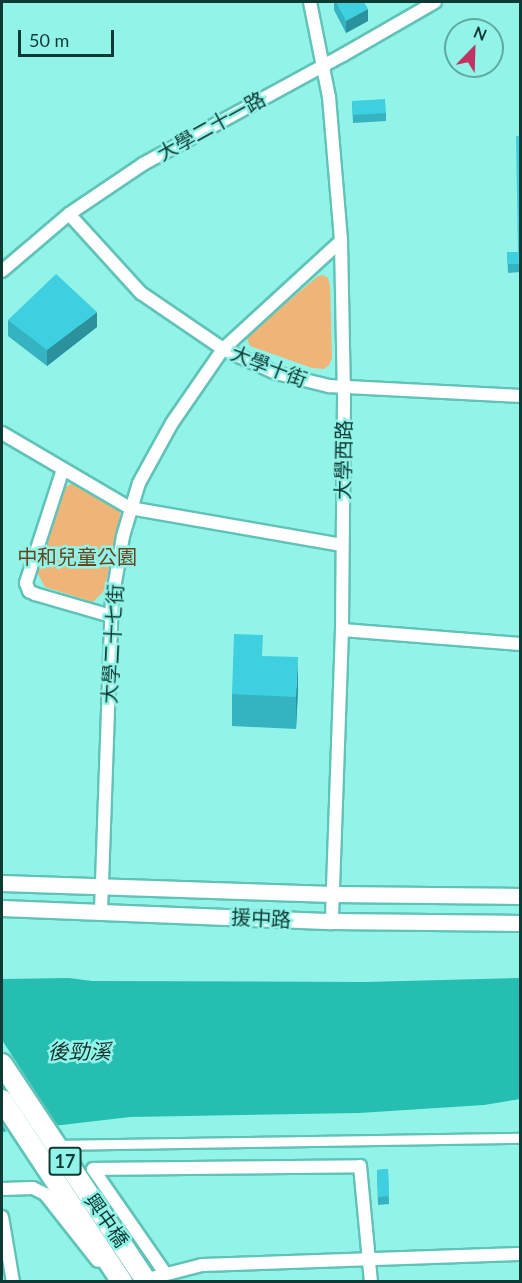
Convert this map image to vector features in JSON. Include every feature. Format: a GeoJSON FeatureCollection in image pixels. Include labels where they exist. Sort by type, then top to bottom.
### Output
{"type":"FeatureCollection","features":[{"type":"Feature","properties":{"kind":"main road","name":"興中橋"},"geometry":{"type":"LineString","coordinates":[[2,1064],[54,1145],[149,1279]]}},
{"type":"Feature","properties":{"kind":"main road","name":"興中橋"},"geometry":{"type":"LineString","coordinates":[[2,1100],[117,1276]]}},
{"type":"Feature","properties":{"kind":"street","name":"大學西路"},"geometry":{"type":"LineString","coordinates":[[310,2],[324,65],[341,241],[344,387],[342,630],[332,921]]}},
{"type":"Feature","properties":{"kind":"street","name":"大學二十一路"},"geometry":{"type":"LineString","coordinates":[[2,271],[69,214],[143,164],[435,2]]}},
{"type":"Feature","properties":{"kind":"street","name":"大學十街"},"geometry":{"type":"LineString","coordinates":[[69,214],[141,293],[223,349],[276,373],[316,384],[344,387],[520,396]]}},
{"type":"Feature","properties":{"kind":"street","name":"大學二十七街"},"geometry":{"type":"LineString","coordinates":[[101,910],[111,616],[123,536],[130,508],[139,483],[172,423],[223,349],[341,241]]}},
{"type":"Feature","properties":{"kind":"street"},"geometry":{"type":"LineString","coordinates":[[2,433],[130,508],[342,545]]}},
{"type":"Feature","properties":{"kind":"street"},"geometry":{"type":"LineString","coordinates":[[63,469],[26,583],[29,591],[35,594],[111,616]]}},
{"type":"Feature","properties":{"kind":"street"},"geometry":{"type":"LineString","coordinates":[[342,630],[520,644]]}},
{"type":"Feature","properties":{"kind":"street","name":"援中路"},"geometry":{"type":"LineString","coordinates":[[2,883],[332,894],[520,896]]}},
{"type":"Feature","properties":{"kind":"street","name":"援中路"},"geometry":{"type":"LineString","coordinates":[[2,908],[101,910],[332,921],[520,923]]}},
{"type":"Feature","properties":{"kind":"street"},"geometry":{"type":"LineString","coordinates":[[54,1145],[520,1138]]}},
{"type":"Feature","properties":{"kind":"street"},"geometry":{"type":"LineString","coordinates":[[371,1281],[369,1259],[360,1166],[93,1168],[149,1279],[202,1265],[369,1259],[520,1254]]}},
{"type":"Feature","properties":{"kind":"street"},"geometry":{"type":"LineString","coordinates":[[2,1189],[33,1188],[45,1194],[111,1277],[117,1276]]}},
{"type":"Feature","properties":{"kind":"street"},"geometry":{"type":"LineString","coordinates":[[2,1217],[13,1281],[2,1281]]}},
{"type":"Feature","properties":{"kind":"green space"},"geometry":{"type":"Polygon","coordinates":[[[323,275],[328,278],[330,286],[332,358],[329,365],[324,369],[312,368],[250,346],[247,339],[254,330],[318,276],[323,275]]]}},
{"type":"Feature","properties":{"kind":"green space","name":"中和兒童公園"},"geometry":{"type":"Polygon","coordinates":[[[73,483],[117,507],[121,515],[104,591],[93,602],[45,587],[38,574],[39,561],[66,487],[73,483]]]}},
{"type":"Feature","properties":{"kind":"water","name":"後勁溪"},"geometry":{"type":"Polygon","coordinates":[[[69,978],[92,981],[365,982],[520,978],[520,1099],[484,1105],[359,1113],[130,1117],[2,1132],[2,979],[69,978]]]}},
{"type":"Feature","properties":{"kind":"pier"},"geometry":{"type":"Polygon","coordinates":[[[2,1040],[59,1128],[8,1134],[2,1124],[2,1040]]]}},
{"type":"Feature","properties":{"kind":"building"},"geometry":{"type":"Polygon","coordinates":[[[336,2],[364,2],[368,9],[346,21],[336,2]]]}},
{"type":"Feature","properties":{"kind":"building"},"geometry":{"type":"Polygon","coordinates":[[[385,99],[386,113],[353,115],[352,101],[385,99]]]}},
{"type":"Feature","properties":{"kind":"building"},"geometry":{"type":"Polygon","coordinates":[[[516,136],[520,136],[520,264],[508,264],[507,252],[518,252],[516,136]]]}},
{"type":"Feature","properties":{"kind":"building"},"geometry":{"type":"Polygon","coordinates":[[[56,274],[97,312],[47,350],[8,320],[56,274]]]}},
{"type":"Feature","properties":{"kind":"building"},"geometry":{"type":"Polygon","coordinates":[[[234,634],[263,635],[262,656],[298,657],[296,697],[232,694],[234,634]]]}},
{"type":"Feature","properties":{"kind":"building"},"geometry":{"type":"Polygon","coordinates":[[[388,1169],[389,1196],[378,1197],[377,1170],[388,1169]]]}}]}
